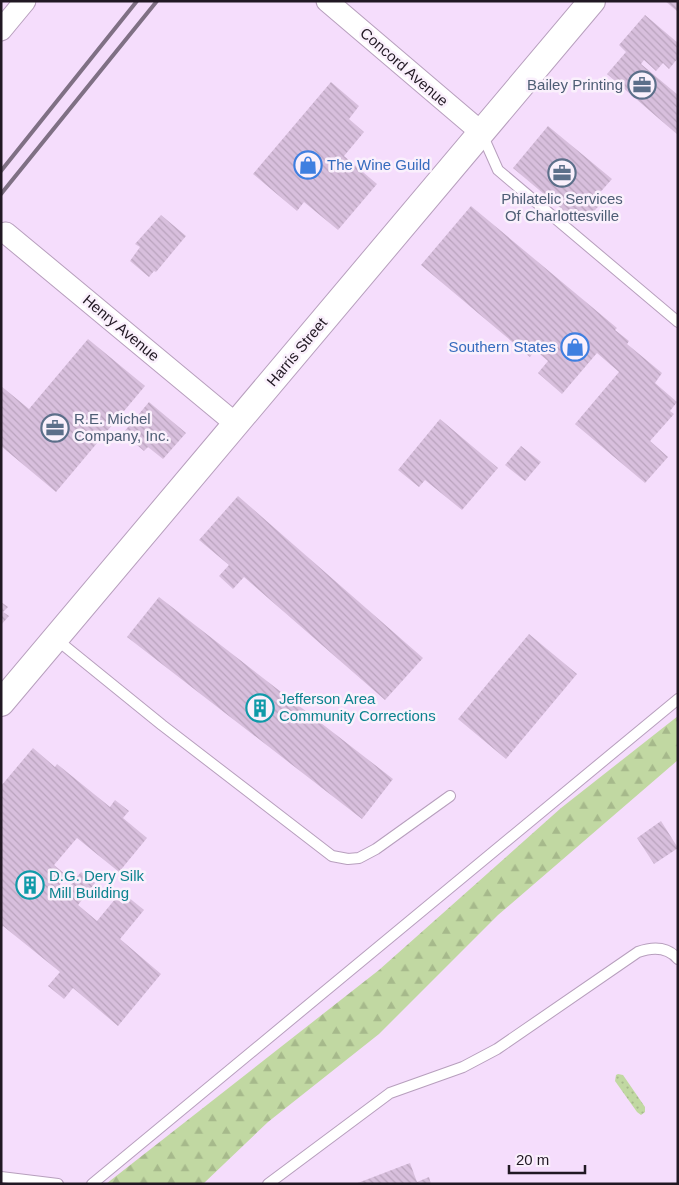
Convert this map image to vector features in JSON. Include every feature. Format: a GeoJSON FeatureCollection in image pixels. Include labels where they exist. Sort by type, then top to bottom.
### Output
{"type":"FeatureCollection","features":[{"type":"Feature","properties":{"kind":"street","name":"Concord Avenue"},"geometry":{"type":"LineString","coordinates":[[327,1],[482,133]]}},
{"type":"Feature","properties":{"kind":"street","name":"Harris Street"},"geometry":{"type":"LineString","coordinates":[[1,703],[592,1]]}},
{"type":"Feature","properties":{"kind":"street"},"geometry":{"type":"LineString","coordinates":[[1,30],[24,2]]}},
{"type":"Feature","properties":{"kind":"street","name":"Henry Avenue"},"geometry":{"type":"LineString","coordinates":[[6,233],[236,424]]}},
{"type":"Feature","properties":{"kind":"lane"},"geometry":{"type":"LineString","coordinates":[[482,133],[498,170],[678,322]]}},
{"type":"Feature","properties":{"kind":"lane"},"geometry":{"type":"LineString","coordinates":[[55,639],[162,725],[332,856],[348,859],[359,858],[376,849],[450,796]]}},
{"type":"Feature","properties":{"kind":"lane"},"geometry":{"type":"LineString","coordinates":[[92,1184],[678,699]]}},
{"type":"Feature","properties":{"kind":"lane"},"geometry":{"type":"LineString","coordinates":[[268,1184],[390,1093],[463,1067],[497,1049],[638,952],[650,948],[661,949],[670,951],[678,959]]}},
{"type":"Feature","properties":{"kind":"lane"},"geometry":{"type":"LineString","coordinates":[[1,1177],[58,1184]]}},
{"type":"Feature","properties":{"kind":"green space"},"geometry":{"type":"Polygon","coordinates":[[[678,716],[678,760],[498,915],[379,1034],[268,1122],[203,1184],[106,1184],[379,970],[561,808],[678,716]]]}},
{"type":"Feature","properties":{"kind":"green space"},"geometry":{"type":"Polygon","coordinates":[[[618,1074],[623,1075],[645,1107],[645,1112],[641,1115],[615,1081],[618,1074]]]}},
{"type":"Feature","properties":{"kind":"building"},"geometry":{"type":"Polygon","coordinates":[[[665,1],[678,1],[678,12],[665,1]]]}},
{"type":"Feature","properties":{"kind":"building","name":"Bailey Printing"},"geometry":{"type":"Polygon","coordinates":[[[645,15],[678,43],[678,58],[669,69],[663,63],[656,71],[644,60],[641,64],[678,95],[678,135],[607,74],[626,52],[619,45],[645,15]]]}},
{"type":"Feature","properties":{"kind":"building","name":"The Wine Guild"},"geometry":{"type":"Polygon","coordinates":[[[331,82],[359,106],[349,119],[364,132],[344,156],[377,184],[338,230],[304,202],[297,211],[253,174],[331,82]]]}},
{"type":"Feature","properties":{"kind":"building","name":"Philatelic Services Of Charlottesville"},"geometry":{"type":"Polygon","coordinates":[[[548,126],[612,179],[596,197],[602,202],[584,223],[578,219],[576,221],[513,168],[548,126]]]}},
{"type":"Feature","properties":{"kind":"building","name":"Southern States"},"geometry":{"type":"Polygon","coordinates":[[[471,206],[617,328],[615,330],[629,341],[627,344],[662,373],[655,383],[677,402],[670,411],[674,414],[650,441],[668,457],[645,483],[575,424],[619,372],[597,353],[562,394],[538,373],[548,361],[535,350],[530,357],[421,265],[471,206]]]}},
{"type":"Feature","properties":{"kind":"building"},"geometry":{"type":"Polygon","coordinates":[[[161,215],[186,236],[156,272],[154,271],[149,277],[130,261],[140,247],[135,244],[161,215]]]}},
{"type":"Feature","properties":{"kind":"building","name":"R.E. Michel Company, Inc."},"geometry":{"type":"Polygon","coordinates":[[[88,339],[145,386],[56,492],[1,446],[1,386],[29,409],[88,339]]]}},
{"type":"Feature","properties":{"kind":"building"},"geometry":{"type":"Polygon","coordinates":[[[149,402],[186,433],[163,459],[148,447],[144,451],[123,433],[149,402]]]}},
{"type":"Feature","properties":{"kind":"building"},"geometry":{"type":"Polygon","coordinates":[[[440,419],[498,468],[462,510],[425,480],[419,487],[398,470],[440,419]]]}},
{"type":"Feature","properties":{"kind":"building"},"geometry":{"type":"Polygon","coordinates":[[[521,446],[541,462],[525,481],[505,465],[521,446]]]}},
{"type":"Feature","properties":{"kind":"building"},"geometry":{"type":"Polygon","coordinates":[[[238,496],[423,658],[385,700],[244,577],[233,589],[219,576],[229,565],[199,540],[238,496]]]}},
{"type":"Feature","properties":{"kind":"building","name":"Jefferson Area Community Corrections"},"geometry":{"type":"Polygon","coordinates":[[[159,597],[393,779],[362,819],[127,637],[159,597]]]}},
{"type":"Feature","properties":{"kind":"building"},"geometry":{"type":"Polygon","coordinates":[[[1,602],[8,607],[3,612],[9,616],[1,625],[1,602]]]}},
{"type":"Feature","properties":{"kind":"building"},"geometry":{"type":"Polygon","coordinates":[[[529,634],[577,674],[506,759],[458,719],[529,634]]]}},
{"type":"Feature","properties":{"kind":"building","name":"D.G. Dery Silk Mill Building"},"geometry":{"type":"Polygon","coordinates":[[[33,748],[55,767],[57,764],[110,807],[115,800],[129,811],[123,818],[147,838],[119,872],[77,838],[54,865],[67,876],[57,888],[64,893],[81,872],[95,883],[78,905],[97,921],[116,898],[123,904],[128,897],[144,910],[120,939],[161,974],[118,1026],[73,988],[64,999],[48,986],[60,972],[3,926],[1,929],[1,786],[33,748]]]}},
{"type":"Feature","properties":{"kind":"building"},"geometry":{"type":"Polygon","coordinates":[[[661,821],[678,848],[654,864],[637,838],[661,821]]]}},
{"type":"Feature","properties":{"kind":"building"},"geometry":{"type":"Polygon","coordinates":[[[410,1163],[417,1182],[429,1177],[431,1184],[355,1184],[410,1163]]]}},
{"type":"Feature","properties":{"kind":"railway"},"geometry":{"type":"LineString","coordinates":[[1,171],[137,1]]}},
{"type":"Feature","properties":{"kind":"railway"},"geometry":{"type":"LineString","coordinates":[[1,194],[157,1]]}},
{"type":"Feature","properties":{"kind":"place","name":"Bailey Printing"},"geometry":{"type":"Point","coordinates":[642,85]}},
{"type":"Feature","properties":{"kind":"place","name":"The Wine Guild"},"geometry":{"type":"Point","coordinates":[308,165]}},
{"type":"Feature","properties":{"kind":"place","name":"Philatelic Services Of Charlottesville"},"geometry":{"type":"Point","coordinates":[562,173]}},
{"type":"Feature","properties":{"kind":"place","name":"Southern States"},"geometry":{"type":"Point","coordinates":[575,347]}},
{"type":"Feature","properties":{"kind":"place","name":"R.E. Michel Company, Inc."},"geometry":{"type":"Point","coordinates":[55,428]}},
{"type":"Feature","properties":{"kind":"place","name":"Jefferson Area Community Corrections"},"geometry":{"type":"Point","coordinates":[260,708]}},
{"type":"Feature","properties":{"kind":"place","name":"D.G. Dery Silk Mill Building"},"geometry":{"type":"Point","coordinates":[30,885]}}]}
